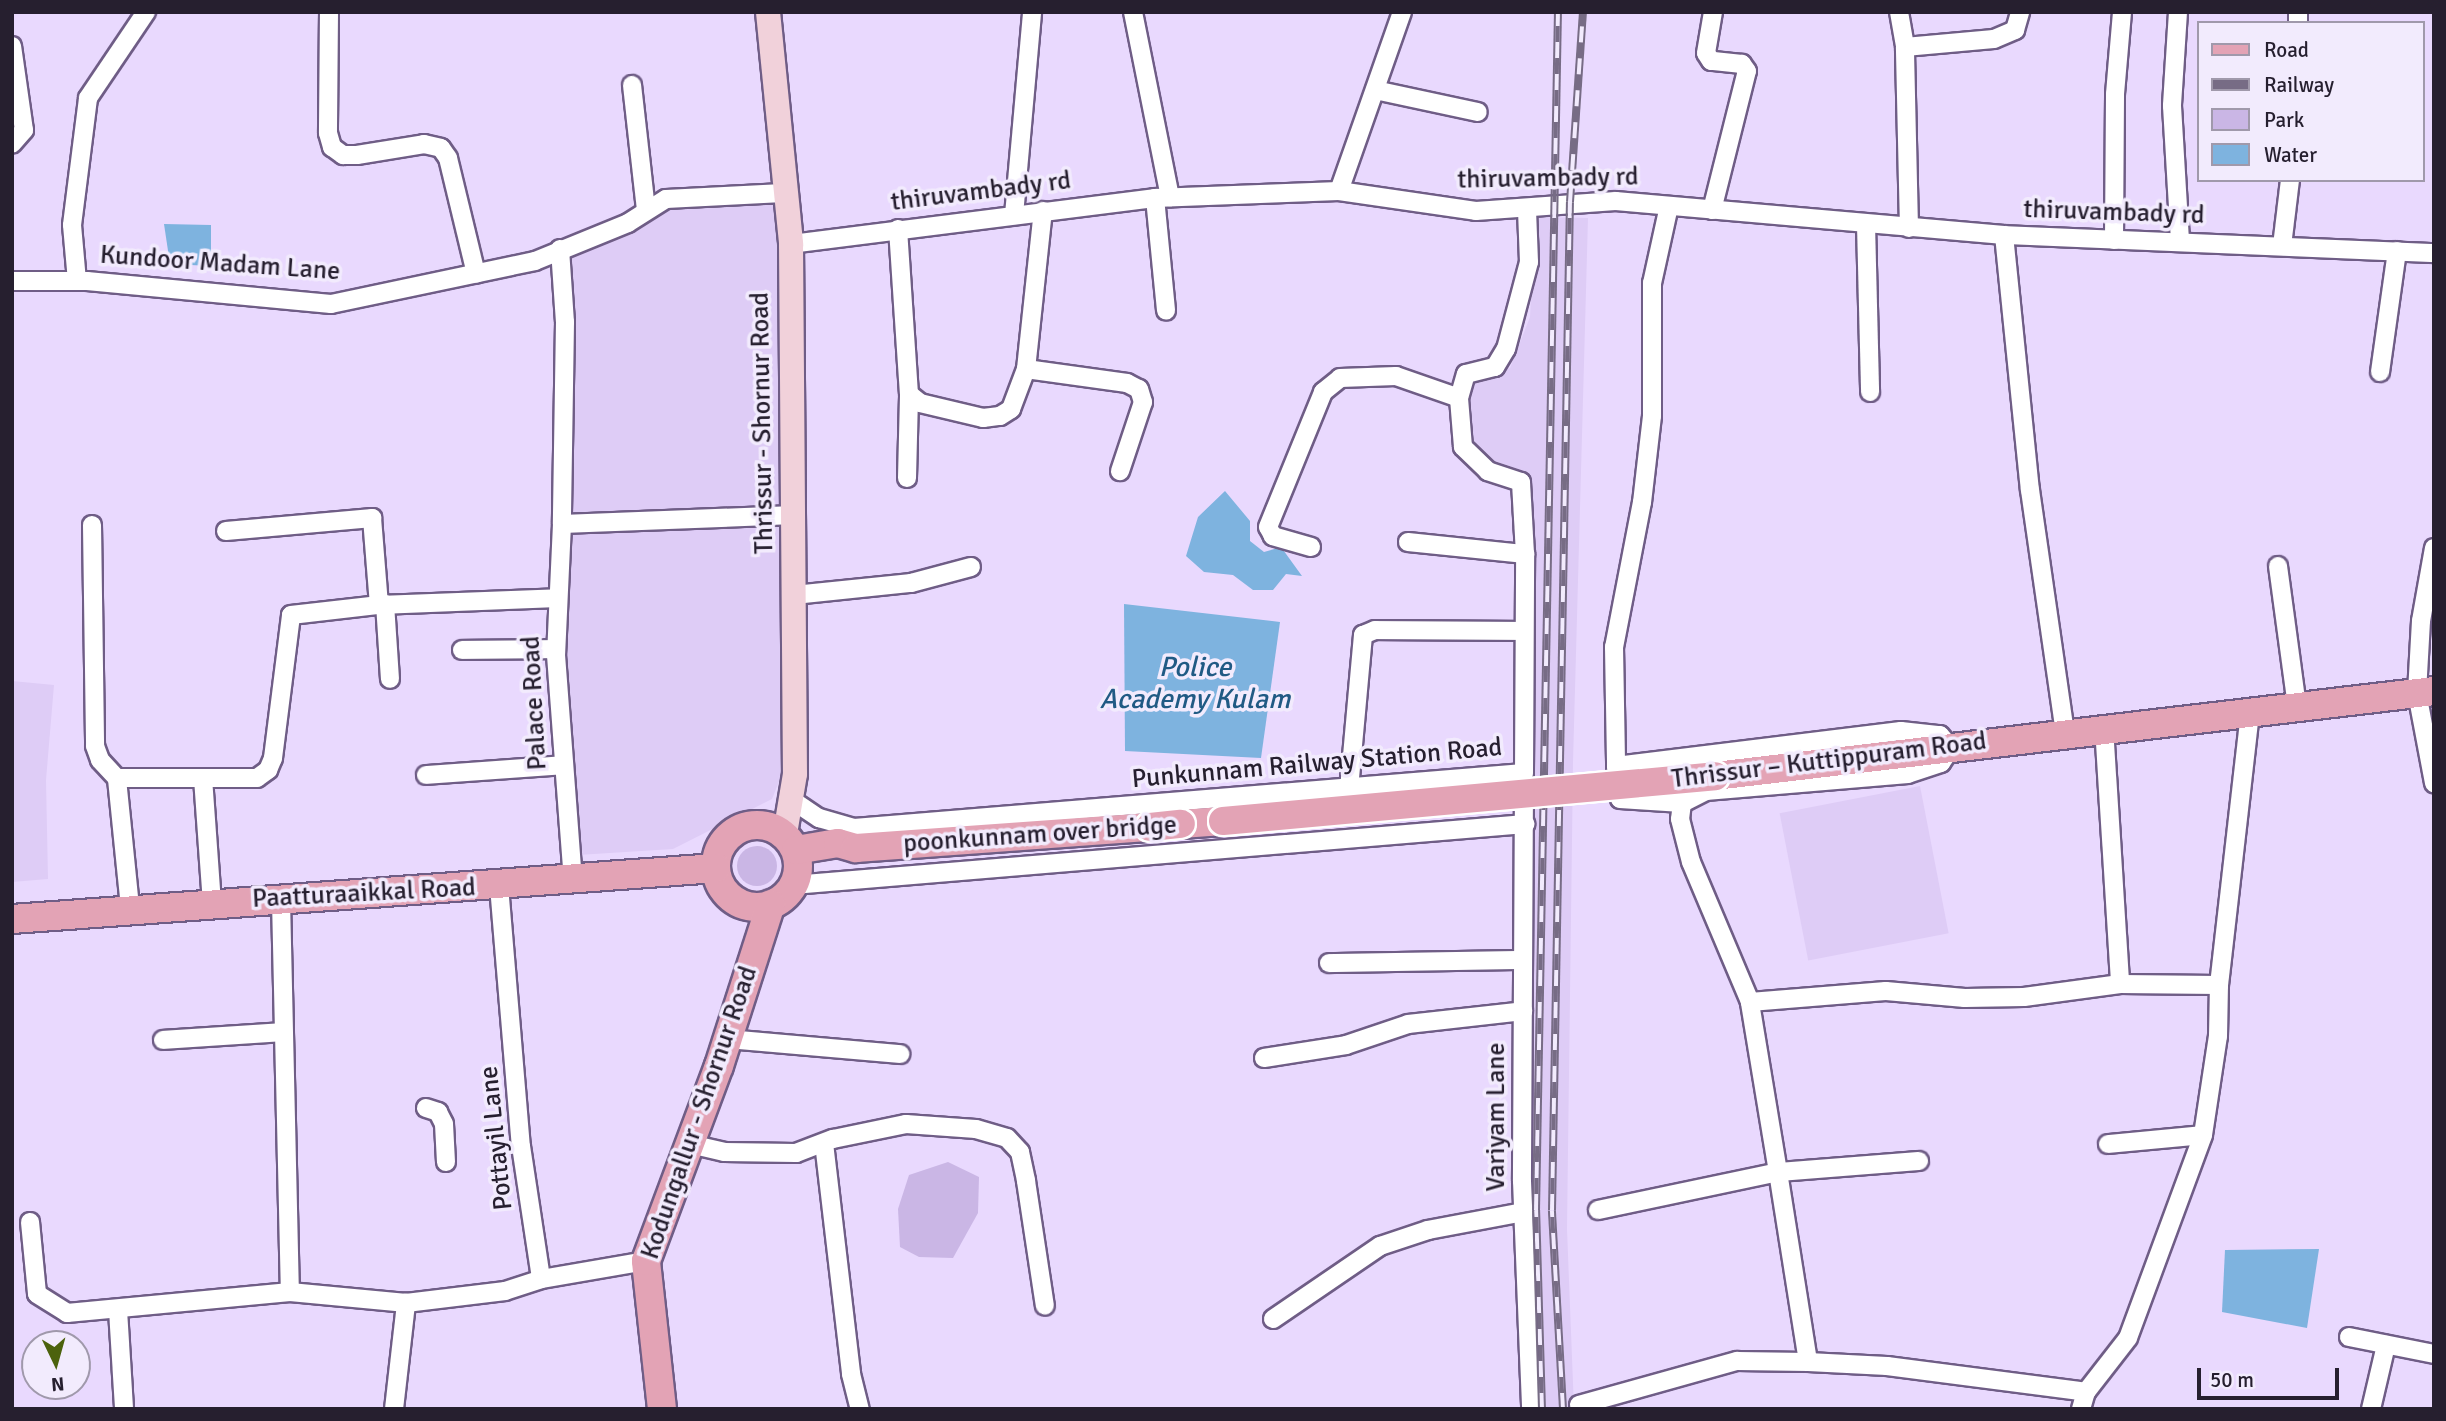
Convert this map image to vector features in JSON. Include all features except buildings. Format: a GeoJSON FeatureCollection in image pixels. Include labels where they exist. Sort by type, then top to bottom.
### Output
{"type":"FeatureCollection","features":[{"type":"Feature","properties":{"kind":"main road","name":"Thrissur - Shornur Road"},"geometry":{"type":"LineString","coordinates":[[768,12],[783,193],[791,244],[795,774],[789,798],[793,860]]}},
{"type":"Feature","properties":{"kind":"main road","name":"Thrissur – Kuttippuram Road"},"geometry":{"type":"LineString","coordinates":[[1223,821],[1715,776],[2104,727],[2425,692]]}},
{"type":"Feature","properties":{"kind":"main road","name":"poonkunnam over bridge"},"geometry":{"type":"LineString","coordinates":[[793,860],[838,843],[856,848],[1223,821]]}},
{"type":"Feature","properties":{"kind":"main road"},"geometry":{"type":"LineString","coordinates":[[760,825],[793,860],[771,904],[741,903],[729,895],[716,868],[720,849],[741,828],[760,825]]}},
{"type":"Feature","properties":{"kind":"main road","name":"Paatturaaikkal Road"},"geometry":{"type":"LineString","coordinates":[[12,919],[130,907],[499,886],[716,868]]}},
{"type":"Feature","properties":{"kind":"main road","name":"Kodungallur - Shornur Road"},"geometry":{"type":"LineString","coordinates":[[662,1409],[646,1261],[728,1039],[771,904]]}},
{"type":"Feature","properties":{"kind":"street"},"geometry":{"type":"LineString","coordinates":[[76,281],[72,225],[88,98],[146,12]]}},
{"type":"Feature","properties":{"kind":"street"},"geometry":{"type":"LineString","coordinates":[[329,12],[328,133],[332,147],[342,155],[358,155],[424,144],[441,148],[448,158],[476,274]]}},
{"type":"Feature","properties":{"kind":"street"},"geometry":{"type":"LineString","coordinates":[[1014,215],[1032,12]]}},
{"type":"Feature","properties":{"kind":"street"},"geometry":{"type":"LineString","coordinates":[[1133,12],[1163,198],[1166,310]]}},
{"type":"Feature","properties":{"kind":"street"},"geometry":{"type":"LineString","coordinates":[[1339,191],[1402,12]]}},
{"type":"Feature","properties":{"kind":"street"},"geometry":{"type":"LineString","coordinates":[[1712,210],[1747,71],[1742,64],[1711,61],[1706,53],[1713,12]]}},
{"type":"Feature","properties":{"kind":"street"},"geometry":{"type":"LineString","coordinates":[[1899,12],[1905,47],[1909,228]]}},
{"type":"Feature","properties":{"kind":"street"},"geometry":{"type":"LineString","coordinates":[[1905,47],[1994,39],[2015,30],[2020,12]]}},
{"type":"Feature","properties":{"kind":"street"},"geometry":{"type":"LineString","coordinates":[[2114,240],[2115,94],[2122,12]]}},
{"type":"Feature","properties":{"kind":"street"},"geometry":{"type":"LineString","coordinates":[[2178,12],[2172,106],[2180,242]]}},
{"type":"Feature","properties":{"kind":"street"},"geometry":{"type":"LineString","coordinates":[[12,46],[24,130],[12,144]]}},
{"type":"Feature","properties":{"kind":"street"},"geometry":{"type":"LineString","coordinates":[[632,85],[646,209]]}},
{"type":"Feature","properties":{"kind":"street"},"geometry":{"type":"LineString","coordinates":[[1375,90],[1478,112]]}},
{"type":"Feature","properties":{"kind":"street"},"geometry":{"type":"LineString","coordinates":[[2282,246],[2290,182]]}},
{"type":"Feature","properties":{"kind":"street","name":"thiruvambady rd"},"geometry":{"type":"LineString","coordinates":[[791,244],[1163,198],[1339,191],[1476,211],[1527,210],[1570,202],[1669,206],[2004,235],[2397,251],[2433,248]]}},
{"type":"Feature","properties":{"kind":"street","name":"Kundoor Madam Lane"},"geometry":{"type":"LineString","coordinates":[[12,281],[76,281],[331,304],[534,261],[628,223],[646,209],[666,199],[783,193]]}},
{"type":"Feature","properties":{"kind":"street"},"geometry":{"type":"LineString","coordinates":[[1616,766],[1901,731],[1940,735],[1951,748],[1941,763],[1908,774],[1706,791],[1682,803],[1620,799],[1616,766],[1614,647],[1642,502],[1652,416],[1652,284],[1669,206]]}},
{"type":"Feature","properties":{"kind":"street"},"geometry":{"type":"LineString","coordinates":[[1311,547],[1273,536],[1268,527],[1323,391],[1340,378],[1396,376],[1459,398],[1466,374],[1495,367],[1506,349],[1529,262],[1527,210]]}},
{"type":"Feature","properties":{"kind":"street"},"geometry":{"type":"LineString","coordinates":[[909,394],[932,406],[983,418],[1000,416],[1011,408],[1026,369],[1043,211]]}},
{"type":"Feature","properties":{"kind":"street"},"geometry":{"type":"LineString","coordinates":[[1866,224],[1870,392]]}},
{"type":"Feature","properties":{"kind":"street"},"geometry":{"type":"LineString","coordinates":[[898,229],[909,394],[907,478]]}},
{"type":"Feature","properties":{"kind":"street"},"geometry":{"type":"LineString","coordinates":[[2004,235],[2030,490],[2065,732]]}},
{"type":"Feature","properties":{"kind":"street","name":"Palace Road"},"geometry":{"type":"LineString","coordinates":[[560,249],[565,322],[562,524],[556,649],[573,879]]}},
{"type":"Feature","properties":{"kind":"street"},"geometry":{"type":"LineString","coordinates":[[2380,372],[2397,251]]}},
{"type":"Feature","properties":{"kind":"street"},"geometry":{"type":"LineString","coordinates":[[1026,369],[1127,383],[1139,390],[1143,402],[1120,471]]}},
{"type":"Feature","properties":{"kind":"street","name":"Punkunnam Railway Station Road"},"geometry":{"type":"LineString","coordinates":[[789,798],[819,818],[854,828],[1524,774],[1522,631],[1525,554],[1521,482],[1488,471],[1463,447],[1459,398]]}},
{"type":"Feature","properties":{"kind":"street"},"geometry":{"type":"LineString","coordinates":[[562,524],[794,515]]}},
{"type":"Feature","properties":{"kind":"street"},"geometry":{"type":"LineString","coordinates":[[226,531],[372,518],[390,679]]}},
{"type":"Feature","properties":{"kind":"street"},"geometry":{"type":"LineString","coordinates":[[92,525],[95,746],[100,760],[117,778],[130,907]]}},
{"type":"Feature","properties":{"kind":"street"},"geometry":{"type":"LineString","coordinates":[[1408,542],[1525,554]]}},
{"type":"Feature","properties":{"kind":"street"},"geometry":{"type":"LineString","coordinates":[[2434,548],[2429,557],[2421,621],[2434,783]]}},
{"type":"Feature","properties":{"kind":"street"},"geometry":{"type":"LineString","coordinates":[[2278,566],[2297,706]]}},
{"type":"Feature","properties":{"kind":"street"},"geometry":{"type":"LineString","coordinates":[[794,595],[911,583],[971,567]]}},
{"type":"Feature","properties":{"kind":"street"},"geometry":{"type":"LineString","coordinates":[[117,778],[257,778],[268,770],[273,758],[291,615],[382,604],[558,598]]}},
{"type":"Feature","properties":{"kind":"street"},"geometry":{"type":"LineString","coordinates":[[1349,789],[1363,635],[1375,630],[1522,631]]}},
{"type":"Feature","properties":{"kind":"street"},"geometry":{"type":"LineString","coordinates":[[462,650],[556,649]]}},
{"type":"Feature","properties":{"kind":"street"},"geometry":{"type":"LineString","coordinates":[[1579,1405],[1737,1361],[1887,1366],[2083,1401],[2128,1338],[2203,1135],[2218,1036],[2219,985],[2250,711]]}},
{"type":"Feature","properties":{"kind":"street"},"geometry":{"type":"LineString","coordinates":[[2104,727],[2120,984]]}},
{"type":"Feature","properties":{"kind":"street"},"geometry":{"type":"LineString","coordinates":[[426,775],[564,765]]}},
{"type":"Feature","properties":{"kind":"street","name":"Variyam Lane"},"geometry":{"type":"LineString","coordinates":[[1524,774],[1523,1212],[1531,1409]]}},
{"type":"Feature","properties":{"kind":"street"},"geometry":{"type":"LineString","coordinates":[[202,778],[212,903]]}},
{"type":"Feature","properties":{"kind":"street"},"geometry":{"type":"LineString","coordinates":[[1163,803],[1168,855]]}},
{"type":"Feature","properties":{"kind":"street"},"geometry":{"type":"LineString","coordinates":[[1682,803],[1680,819],[1691,862],[1750,1002],[1808,1362]]}},
{"type":"Feature","properties":{"kind":"street"},"geometry":{"type":"LineString","coordinates":[[793,860],[929,873],[1525,824]]}},
{"type":"Feature","properties":{"kind":"street","name":"Pottayil Lane"},"geometry":{"type":"LineString","coordinates":[[499,886],[521,1146],[541,1279]]}},
{"type":"Feature","properties":{"kind":"street"},"geometry":{"type":"LineString","coordinates":[[281,900],[290,1292]]}},
{"type":"Feature","properties":{"kind":"street"},"geometry":{"type":"LineString","coordinates":[[1329,963],[1523,960]]}},
{"type":"Feature","properties":{"kind":"street"},"geometry":{"type":"LineString","coordinates":[[1750,1002],[1886,991],[1965,998],[2024,997],[2120,984],[2219,985]]}},
{"type":"Feature","properties":{"kind":"street"},"geometry":{"type":"LineString","coordinates":[[1264,1058],[1346,1045],[1408,1024],[1523,1011]]}},
{"type":"Feature","properties":{"kind":"street"},"geometry":{"type":"LineString","coordinates":[[163,1040],[284,1032]]}},
{"type":"Feature","properties":{"kind":"street"},"geometry":{"type":"LineString","coordinates":[[728,1039],[900,1054]]}},
{"type":"Feature","properties":{"kind":"street"},"geometry":{"type":"LineString","coordinates":[[426,1108],[438,1112],[444,1124],[446,1162]]}},
{"type":"Feature","properties":{"kind":"street"},"geometry":{"type":"LineString","coordinates":[[690,1144],[724,1152],[784,1153],[906,1124],[976,1129],[1007,1138],[1020,1152],[1045,1306]]}},
{"type":"Feature","properties":{"kind":"street"},"geometry":{"type":"LineString","coordinates":[[2108,1144],[2203,1135]]}},
{"type":"Feature","properties":{"kind":"street"},"geometry":{"type":"LineString","coordinates":[[824,1143],[851,1374],[860,1409]]}},
{"type":"Feature","properties":{"kind":"street"},"geometry":{"type":"LineString","coordinates":[[1598,1210],[1778,1172],[1919,1161]]}},
{"type":"Feature","properties":{"kind":"street"},"geometry":{"type":"LineString","coordinates":[[1273,1319],[1380,1246],[1429,1230],[1523,1212]]}},
{"type":"Feature","properties":{"kind":"street"},"geometry":{"type":"LineString","coordinates":[[30,1222],[37,1294],[67,1313],[290,1292],[406,1303],[505,1292],[541,1279],[646,1261]]}},
{"type":"Feature","properties":{"kind":"street"},"geometry":{"type":"LineString","coordinates":[[394,1409],[406,1303]]}},
{"type":"Feature","properties":{"kind":"street"},"geometry":{"type":"LineString","coordinates":[[118,1310],[124,1409]]}},
{"type":"Feature","properties":{"kind":"street"},"geometry":{"type":"LineString","coordinates":[[2349,1337],[2434,1354]]}},
{"type":"Feature","properties":{"kind":"street"},"geometry":{"type":"LineString","coordinates":[[2371,1409],[2386,1345]]}},
{"type":"Feature","properties":{"kind":"shaded area"},"geometry":{"type":"Polygon","coordinates":[[[781,198],[786,506],[722,515],[568,517],[574,462],[565,254],[668,206],[781,198]]]}},
{"type":"Feature","properties":{"kind":"shaded area"},"geometry":{"type":"Polygon","coordinates":[[[1535,217],[1588,218],[1573,762],[1567,1229],[1574,1409],[1523,1409],[1523,472],[1483,461],[1467,442],[1466,381],[1510,368],[1530,317],[1535,217]]]}},
{"type":"Feature","properties":{"kind":"shaded area"},"geometry":{"type":"Polygon","coordinates":[[[779,522],[784,769],[772,799],[673,849],[578,855],[561,657],[564,532],[779,522]]]}},
{"type":"Feature","properties":{"kind":"shaded area"},"geometry":{"type":"Polygon","coordinates":[[[12,681],[54,685],[46,780],[48,879],[12,882],[12,681]]]}},
{"type":"Feature","properties":{"kind":"shaded area"},"geometry":{"type":"Polygon","coordinates":[[[1920,786],[1949,933],[1808,961],[1780,813],[1920,786]]]}},
{"type":"Feature","properties":{"kind":"green space"},"geometry":{"type":"Polygon","coordinates":[[[757,846],[765,847],[771,852],[776,858],[776,874],[771,880],[765,885],[757,886],[749,885],[743,880],[738,874],[737,866],[738,858],[743,852],[749,847],[757,846]]]}},
{"type":"Feature","properties":{"kind":"green space"},"geometry":{"type":"Polygon","coordinates":[[[948,1162],[979,1177],[978,1213],[953,1258],[919,1257],[900,1247],[898,1209],[909,1175],[948,1162]]]}},
{"type":"Feature","properties":{"kind":"water"},"geometry":{"type":"Polygon","coordinates":[[[164,224],[211,225],[211,266],[170,264],[164,224]]]}},
{"type":"Feature","properties":{"kind":"water"},"geometry":{"type":"Polygon","coordinates":[[[1225,491],[1250,521],[1250,541],[1264,552],[1281,547],[1302,576],[1286,574],[1273,590],[1253,590],[1233,575],[1204,572],[1186,556],[1198,517],[1225,491]]]}},
{"type":"Feature","properties":{"kind":"water","name":"Police Academy Kulam"},"geometry":{"type":"Polygon","coordinates":[[[1124,604],[1280,622],[1261,758],[1125,751],[1124,604]]]}},
{"type":"Feature","properties":{"kind":"water"},"geometry":{"type":"Polygon","coordinates":[[[2319,1249],[2307,1328],[2222,1312],[2225,1250],[2319,1249]]]}},
{"type":"Feature","properties":{"kind":"railway"},"geometry":{"type":"LineString","coordinates":[[1542,1409],[1536,1210],[1558,12]]}},
{"type":"Feature","properties":{"kind":"railway"},"geometry":{"type":"LineString","coordinates":[[1563,1409],[1552,1210],[1570,202],[1583,12]]}}]}
